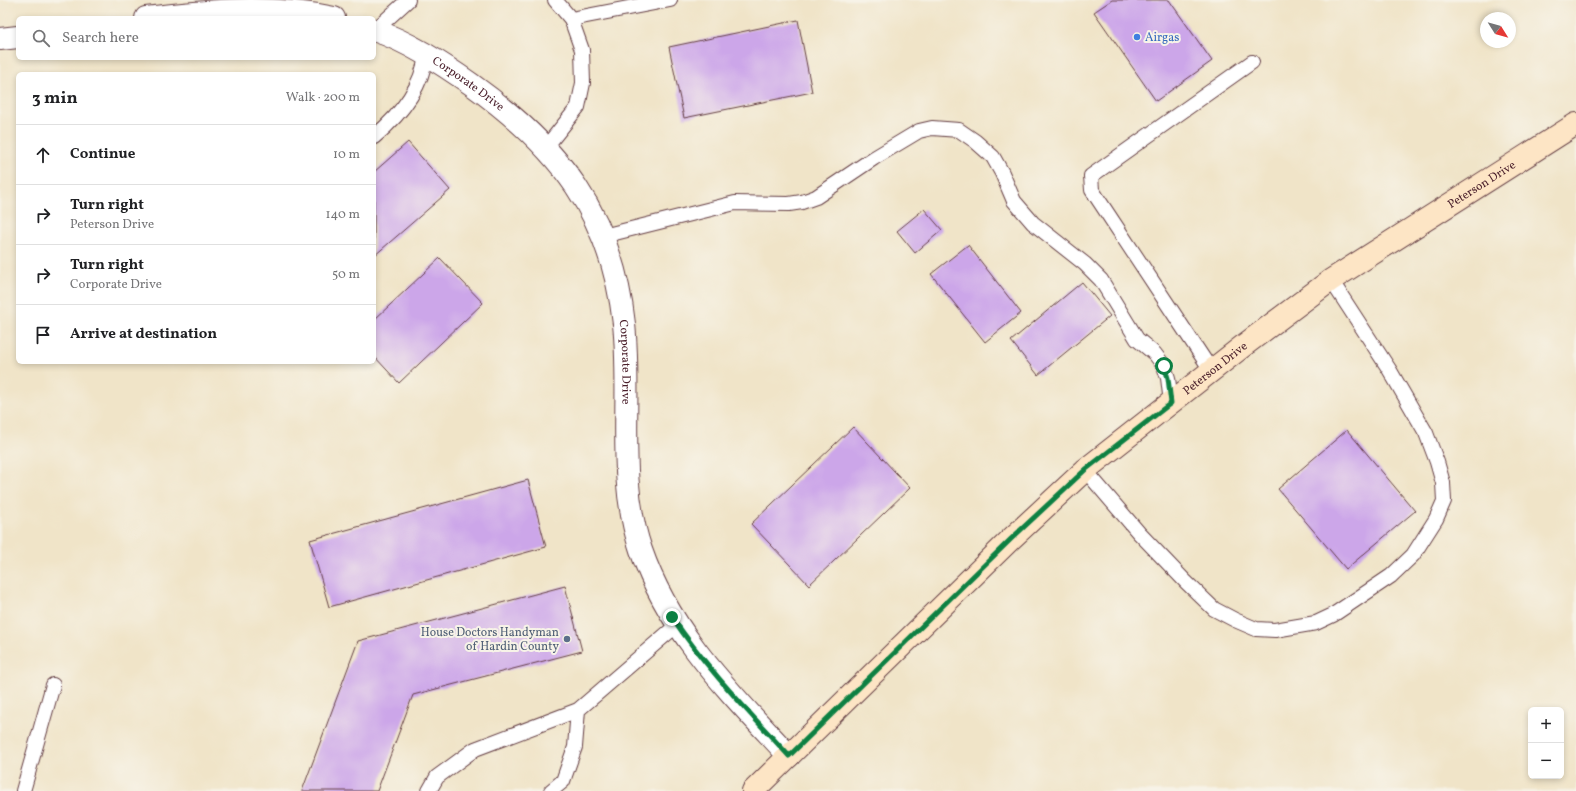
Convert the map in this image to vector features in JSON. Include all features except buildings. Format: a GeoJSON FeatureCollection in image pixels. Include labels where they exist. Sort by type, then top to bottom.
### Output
{"type":"FeatureCollection","features":[{"type":"Feature","properties":{"kind":"street"},"geometry":{"type":"LineString","coordinates":[[163,16],[215,10],[261,9],[306,12],[325,16]]}},
{"type":"Feature","properties":{"kind":"street","name":"Corporate Drive"},"geometry":{"type":"LineString","coordinates":[[376,31],[389,35],[426,55],[497,103],[530,131],[546,148],[558,161],[584,196],[603,236],[617,280],[624,325],[625,463],[630,508],[641,549],[656,586],[677,625],[690,644],[724,685],[789,756]]}},
{"type":"Feature","properties":{"kind":"street"},"geometry":{"type":"LineString","coordinates":[[0,39],[16,36]]}},
{"type":"Feature","properties":{"kind":"street","name":"Peterson Drive"},"geometry":{"type":"LineString","coordinates":[[753,791],[1005,544],[1085,470],[1211,370],[1331,280],[1576,124]]}},
{"type":"Feature","properties":{"kind":"lane"},"geometry":{"type":"LineString","coordinates":[[376,28],[408,0]]}},
{"type":"Feature","properties":{"kind":"lane"},"geometry":{"type":"LineString","coordinates":[[546,148],[578,107],[583,83],[582,50],[571,19],[555,0]]}},
{"type":"Feature","properties":{"kind":"lane"},"geometry":{"type":"LineString","coordinates":[[571,19],[670,0]]}},
{"type":"Feature","properties":{"kind":"lane"},"geometry":{"type":"LineString","coordinates":[[376,135],[393,120],[410,97],[422,75],[426,55]]}},
{"type":"Feature","properties":{"kind":"lane"},"geometry":{"type":"LineString","coordinates":[[1211,370],[1092,190],[1091,176],[1252,62]]}},
{"type":"Feature","properties":{"kind":"lane"},"geometry":{"type":"LineString","coordinates":[[603,236],[735,203],[789,204],[802,202],[816,197],[874,158],[919,131],[932,128],[959,130],[975,141],[993,157],[1002,173],[1014,202],[1033,223],[1085,264],[1101,280],[1137,339],[1155,354],[1164,366],[1168,378],[1171,403]]}},
{"type":"Feature","properties":{"kind":"lane"},"geometry":{"type":"LineString","coordinates":[[1085,470],[1139,533],[1214,609],[1256,629],[1274,630],[1316,623],[1333,615],[1391,576],[1413,555],[1436,519],[1444,501],[1443,483],[1426,433],[1389,369],[1331,280]]}},
{"type":"Feature","properties":{"kind":"lane"},"geometry":{"type":"LineString","coordinates":[[429,791],[437,777],[475,749],[578,710],[677,625]]}},
{"type":"Feature","properties":{"kind":"lane"},"geometry":{"type":"LineString","coordinates":[[23,791],[53,685]]}},
{"type":"Feature","properties":{"kind":"lane"},"geometry":{"type":"LineString","coordinates":[[551,791],[562,781],[575,747],[578,710]]}},
{"type":"Feature","properties":{"kind":"place","name":"Airgas"},"geometry":{"type":"Point","coordinates":[1137,37]}},
{"type":"Feature","properties":{"kind":"place","name":"House Doctors Handyman of Hardin County"},"geometry":{"type":"Point","coordinates":[567,639]}},
{"type":"Feature","properties":{"kind":"route"},"geometry":{"type":"LineString","coordinates":[[672,617],[690,644],[724,685],[789,756],[1011,539],[1085,470],[1171,403],[1168,378],[1164,366]]}}]}
